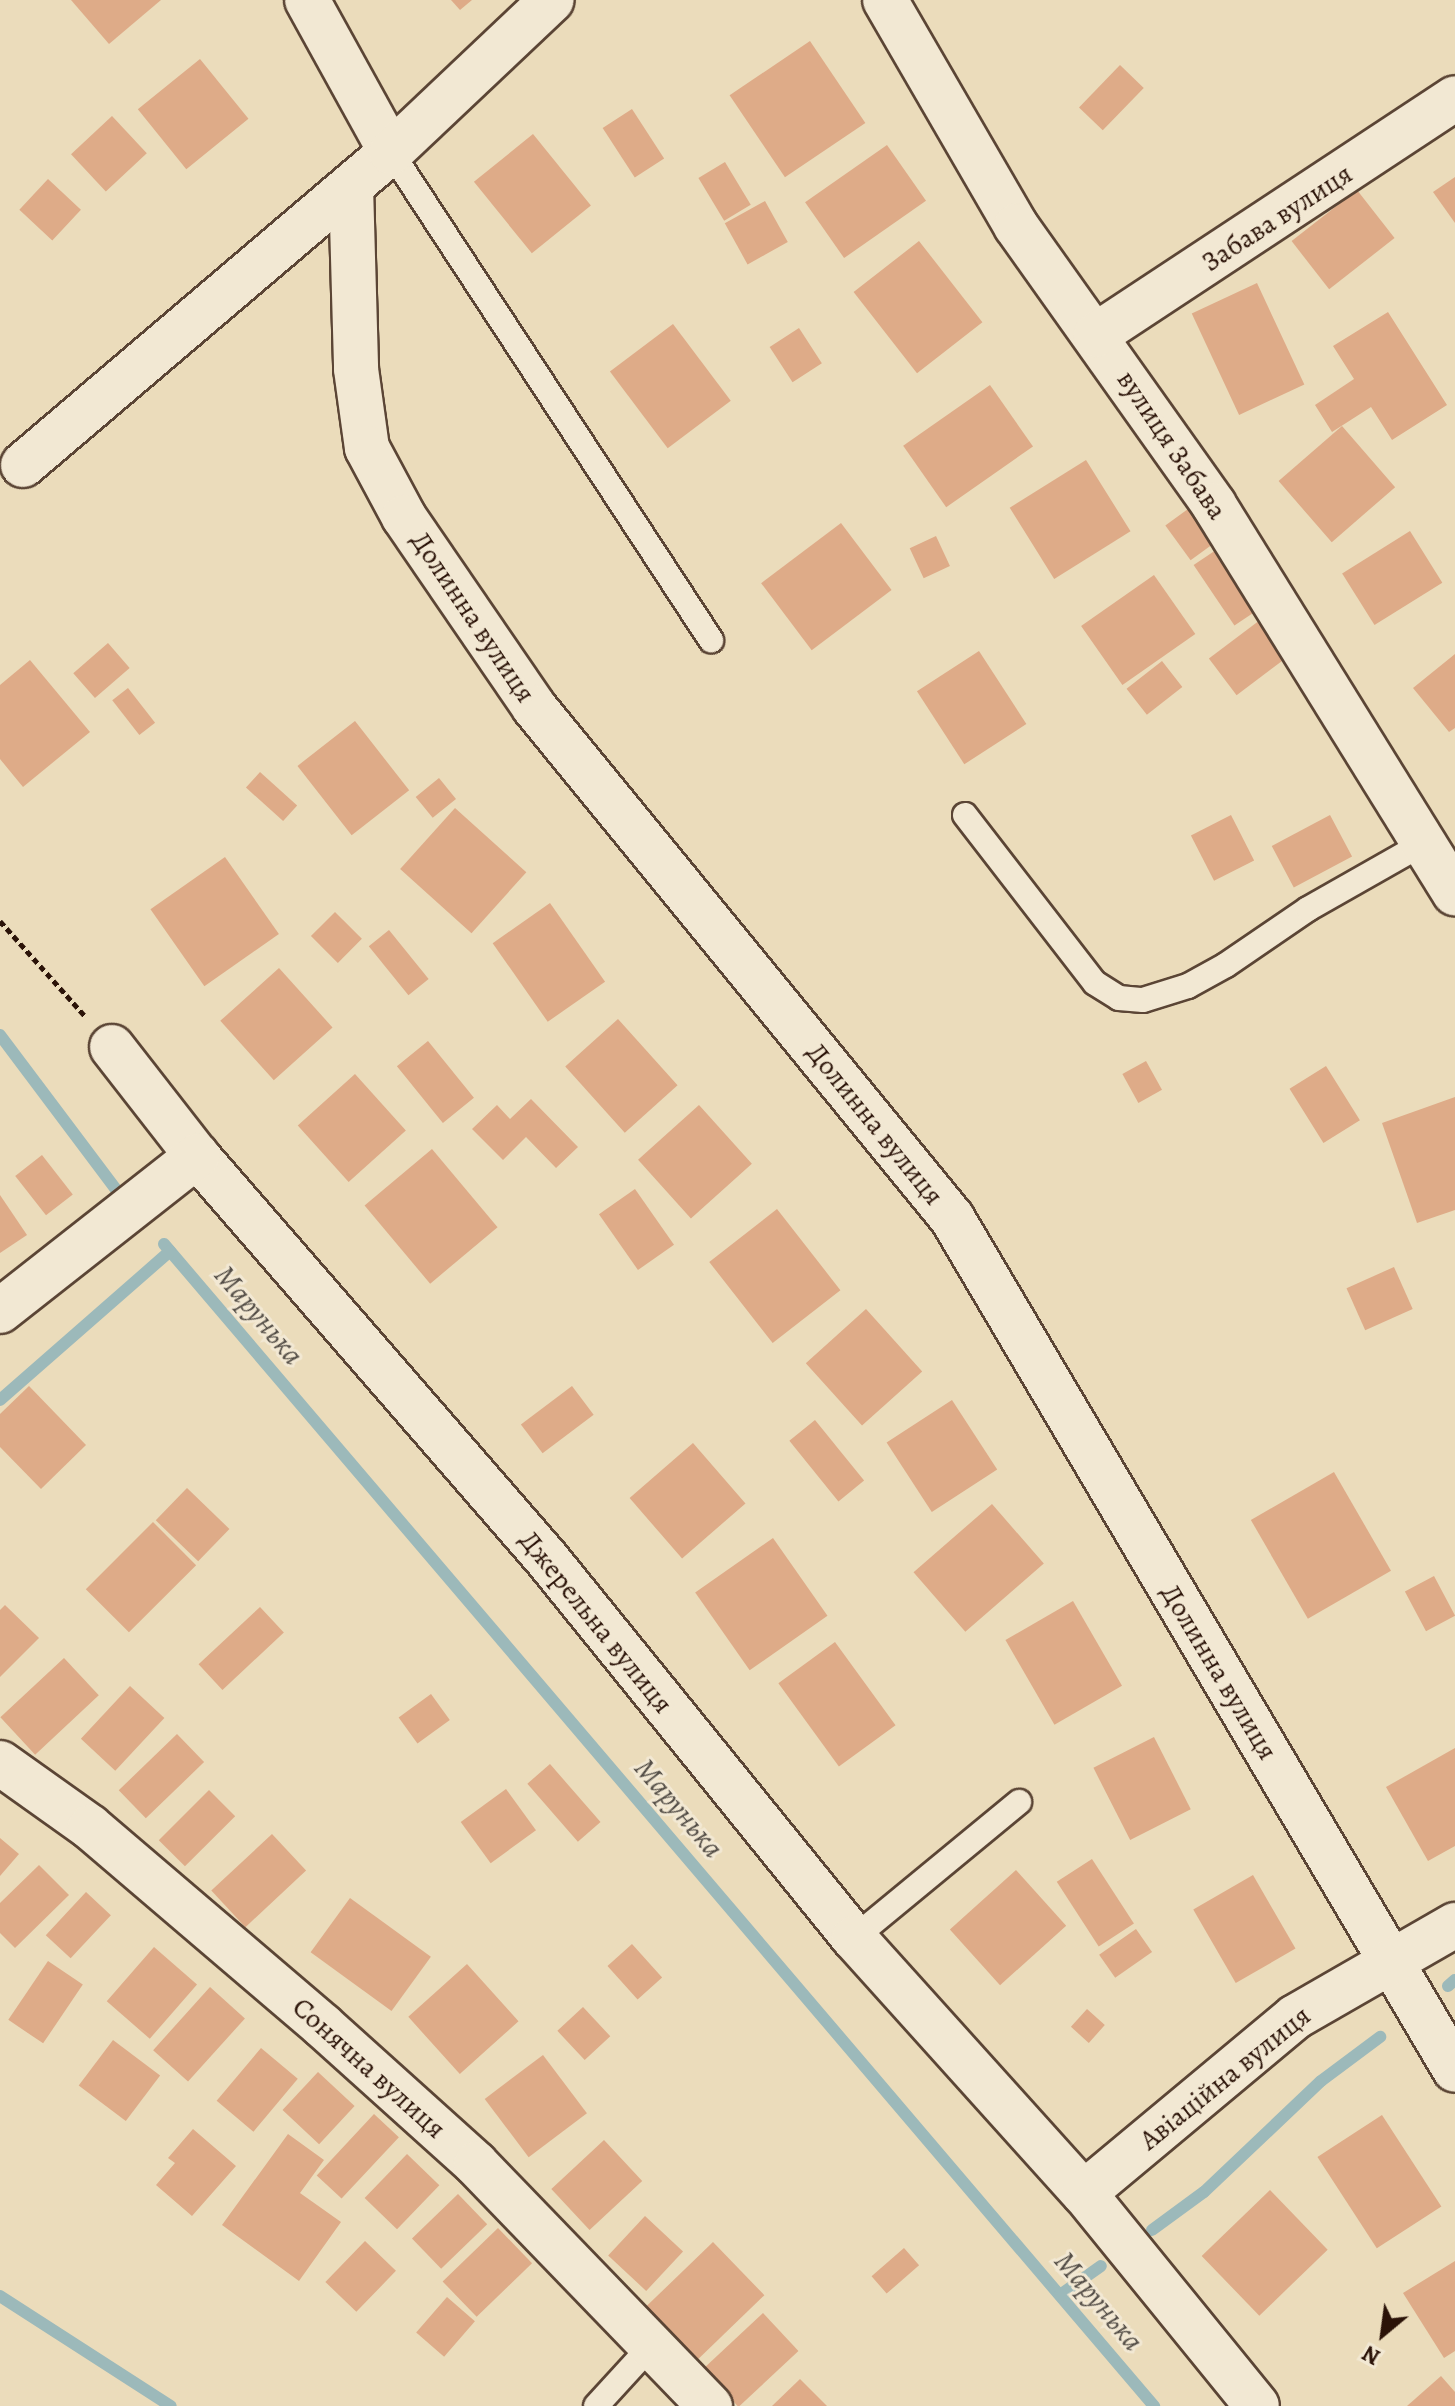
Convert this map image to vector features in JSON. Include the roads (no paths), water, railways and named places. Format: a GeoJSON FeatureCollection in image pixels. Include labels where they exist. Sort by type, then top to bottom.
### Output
{"type":"FeatureCollection","features":[{"type":"Feature","properties":{"kind":"street"},"geometry":{"type":"LineString","coordinates":[[307,0],[391,152]]}},
{"type":"Feature","properties":{"kind":"street"},"geometry":{"type":"LineString","coordinates":[[23,465],[391,152],[552,0]]}},
{"type":"Feature","properties":{"kind":"street","name":"вулиця Забава"},"geometry":{"type":"LineString","coordinates":[[885,0],[1016,226],[1214,505],[1455,893]]}},
{"type":"Feature","properties":{"kind":"street","name":"Забава вулиця"},"geometry":{"type":"LineString","coordinates":[[1096,335],[1455,98]]}},
{"type":"Feature","properties":{"kind":"street","name":"Долинна вулиця"},"geometry":{"type":"LineString","coordinates":[[351,186],[356,369],[367,448],[404,517],[534,707],[952,1218],[1455,2070]]}},
{"type":"Feature","properties":{"kind":"street","name":"Джерельна вулиця"},"geometry":{"type":"LineString","coordinates":[[112,1047],[197,1156],[547,1559],[854,1938],[1084,2193],[1257,2406]]}},
{"type":"Feature","properties":{"kind":"street"},"geometry":{"type":"LineString","coordinates":[[0,1311],[197,1156]]}},
{"type":"Feature","properties":{"kind":"street","name":"Сонячна вулиця"},"geometry":{"type":"LineString","coordinates":[[0,1763],[90,1827],[323,2026],[476,2164],[710,2406]]}},
{"type":"Feature","properties":{"kind":"street","name":"Авіаційна вулиця"},"geometry":{"type":"LineString","coordinates":[[1084,2193],[1295,2017],[1455,1925]]}},
{"type":"Feature","properties":{"kind":"lane"},"geometry":{"type":"LineString","coordinates":[[391,152],[711,640]]}},
{"type":"Feature","properties":{"kind":"lane"},"geometry":{"type":"LineString","coordinates":[[965,815],[1095,983],[1119,998],[1143,1000],[1188,986],[1226,965],[1308,909],[1424,843]]}},
{"type":"Feature","properties":{"kind":"lane"},"geometry":{"type":"LineString","coordinates":[[854,1938],[1019,1802]]}},
{"type":"Feature","properties":{"kind":"lane"},"geometry":{"type":"LineString","coordinates":[[596,2406],[651,2346]]}},
{"type":"Feature","properties":{"kind":"waterway","name":"Марунька"},"geometry":{"type":"LineString","coordinates":[[0,1035],[123,1199]]}},
{"type":"Feature","properties":{"kind":"waterway","name":"Марунька"},"geometry":{"type":"LineString","coordinates":[[164,1244],[1154,2406]]}},
{"type":"Feature","properties":{"kind":"waterway"},"geometry":{"type":"LineString","coordinates":[[0,1400],[170,1251]]}},
{"type":"Feature","properties":{"kind":"waterway"},"geometry":{"type":"LineString","coordinates":[[1448,1986],[1455,1980]]}},
{"type":"Feature","properties":{"kind":"waterway"},"geometry":{"type":"LineString","coordinates":[[1152,2230],[1204,2192],[1321,2081],[1380,2037]]}},
{"type":"Feature","properties":{"kind":"waterway"},"geometry":{"type":"LineString","coordinates":[[1060,2295],[1101,2266]]}},
{"type":"Feature","properties":{"kind":"waterway"},"geometry":{"type":"LineString","coordinates":[[0,2296],[171,2406]]}}]}
